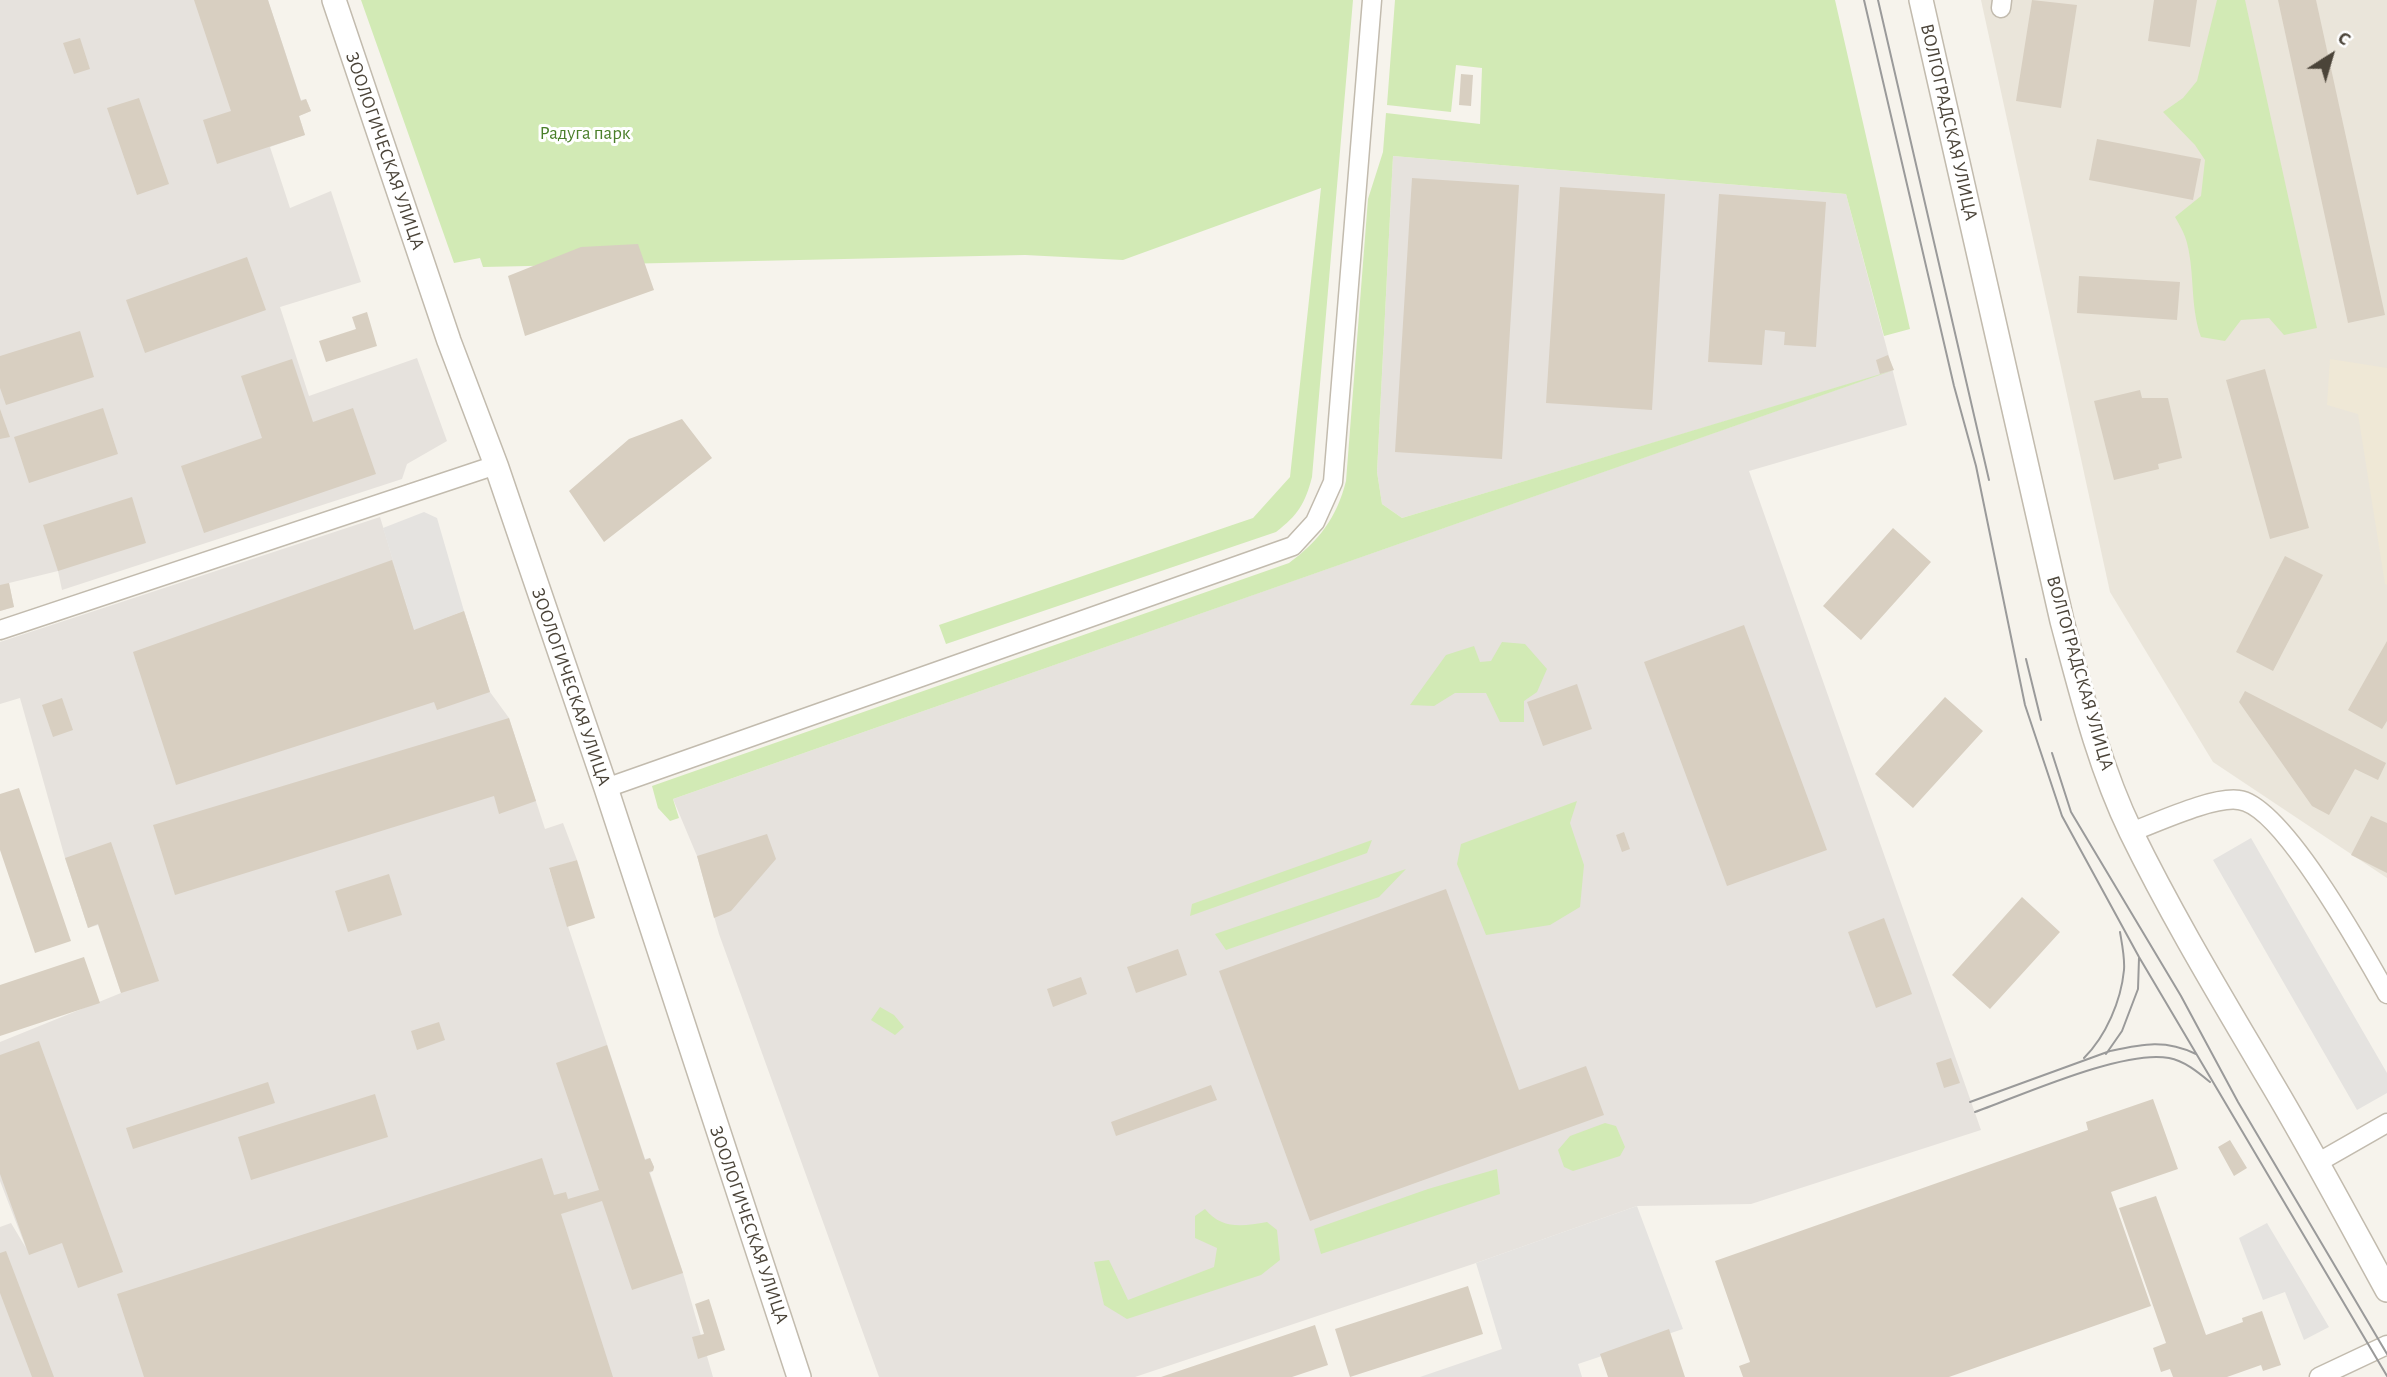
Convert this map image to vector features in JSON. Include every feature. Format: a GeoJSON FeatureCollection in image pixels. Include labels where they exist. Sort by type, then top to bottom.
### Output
{"type":"FeatureCollection","features":[{"type":"Feature","properties":{"kind":"street","name":"ЗООЛОГИЧЕСКАЯ УЛИЦА"},"geometry":{"type":"LineString","coordinates":[[334,0],[449,341],[496,465],[606,788],[799,1377]]}},
{"type":"Feature","properties":{"kind":"street"},"geometry":{"type":"LineString","coordinates":[[606,788],[1293,546],[1315,522],[1333,482],[1373,0]]}},
{"type":"Feature","properties":{"kind":"street","name":"ВОЛГОГРАДСКАЯ УЛИЦА"},"geometry":{"type":"LineString","coordinates":[[1921,0],[2062,621],[2085,706],[2114,793],[2131,832],[2210,978],[2387,1290]]}},
{"type":"Feature","properties":{"kind":"street"},"geometry":{"type":"LineString","coordinates":[[0,630],[496,465]]}},
{"type":"Feature","properties":{"kind":"street"},"geometry":{"type":"LineString","coordinates":[[2131,832],[2208,804],[2238,799],[2251,804],[2297,849],[2351,930],[2387,994]]}},
{"type":"Feature","properties":{"kind":"street"},"geometry":{"type":"LineString","coordinates":[[2317,1163],[2387,1122]]}},
{"type":"Feature","properties":{"kind":"street"},"geometry":{"type":"LineString","coordinates":[[2319,1377],[2387,1345]]}},
{"type":"Feature","properties":{"kind":"shaded area"},"geometry":{"type":"Polygon","coordinates":[[[0,0],[268,0],[301,100],[306,99],[311,111],[299,116],[305,135],[270,147],[290,208],[331,191],[361,282],[280,307],[309,396],[417,358],[447,441],[407,464],[402,479],[62,590],[58,571],[9,583],[14,607],[0,611],[0,0]]]}},
{"type":"Feature","properties":{"kind":"shaded area"},"geometry":{"type":"Polygon","coordinates":[[[1981,0],[2387,0],[2387,878],[2213,762],[2110,592],[1981,0]]]}},
{"type":"Feature","properties":{"kind":"shaded area"},"geometry":{"type":"Polygon","coordinates":[[[1393,156],[1846,194],[1907,425],[1749,471],[1981,1130],[1751,1204],[1637,1206],[1135,1377],[879,1377],[719,934],[697,856],[673,799],[1873,377],[1402,518],[1382,504],[1377,472],[1393,156]]]}},
{"type":"Feature","properties":{"kind":"shaded area"},"geometry":{"type":"Polygon","coordinates":[[[2330,359],[2387,368],[2387,585],[2358,414],[2327,405],[2330,359]]]}},
{"type":"Feature","properties":{"kind":"shaded area"},"geometry":{"type":"Polygon","coordinates":[[[424,512],[437,518],[464,611],[414,630],[383,528],[424,512]]]}},
{"type":"Feature","properties":{"kind":"shaded area"},"geometry":{"type":"Polygon","coordinates":[[[380,517],[414,629],[464,611],[490,692],[509,718],[545,829],[563,823],[577,860],[549,869],[645,1159],[650,1158],[654,1167],[650,1173],[713,1377],[0,1377],[0,1227],[11,1223],[26,1248],[0,1181],[0,1042],[121,993],[98,925],[88,928],[65,858],[20,698],[0,704],[0,642],[380,517]]]}},
{"type":"Feature","properties":{"kind":"shaded area"},"geometry":{"type":"Polygon","coordinates":[[[2251,838],[2387,1073],[2387,1093],[2357,1110],[2213,860],[2251,838]]]}},
{"type":"Feature","properties":{"kind":"shaded area"},"geometry":{"type":"Polygon","coordinates":[[[1637,1206],[1683,1329],[1578,1364],[1582,1377],[1420,1377],[1502,1349],[1476,1263],[1637,1206]]]}},
{"type":"Feature","properties":{"kind":"shaded area"},"geometry":{"type":"Polygon","coordinates":[[[2267,1223],[2329,1327],[2304,1340],[2285,1292],[2263,1300],[2239,1238],[2267,1223]]]}},
{"type":"Feature","properties":{"kind":"green space","name":"Радуга парк"},"geometry":{"type":"Polygon","coordinates":[[[361,0],[1353,0],[1312,477],[1307,495],[1290,520],[1276,532],[946,644],[939,625],[1253,518],[1290,477],[1321,188],[1123,260],[1025,255],[483,267],[480,258],[454,263],[361,0]]]}},
{"type":"Feature","properties":{"kind":"green space"},"geometry":{"type":"Polygon","coordinates":[[[1395,0],[1835,0],[1910,329],[1884,336],[1846,194],[1393,156],[1377,472],[1382,504],[1402,518],[1894,370],[673,799],[679,818],[670,821],[658,808],[652,786],[1289,563],[1318,537],[1338,506],[1346,481],[1368,199],[1383,152],[1386,113],[1480,124],[1482,68],[1456,65],[1451,112],[1387,105],[1395,0]]]}},
{"type":"Feature","properties":{"kind":"green space"},"geometry":{"type":"Polygon","coordinates":[[[2217,0],[2245,0],[2317,328],[2284,335],[2269,318],[2241,320],[2225,341],[2201,337],[2195,314],[2187,243],[2175,217],[2201,196],[2205,160],[2195,145],[2163,112],[2183,98],[2197,81],[2217,0]]]}},
{"type":"Feature","properties":{"kind":"green space"},"geometry":{"type":"Polygon","coordinates":[[[1502,642],[1525,644],[1547,669],[1537,692],[1524,701],[1524,722],[1500,722],[1486,693],[1455,693],[1434,706],[1410,705],[1446,655],[1474,646],[1480,662],[1491,661],[1502,642]]]}},
{"type":"Feature","properties":{"kind":"green space"},"geometry":{"type":"Polygon","coordinates":[[[1577,801],[1570,823],[1584,865],[1580,907],[1550,925],[1486,935],[1457,864],[1461,844],[1577,801]]]}},
{"type":"Feature","properties":{"kind":"green space"},"geometry":{"type":"Polygon","coordinates":[[[1372,840],[1367,853],[1190,916],[1192,904],[1372,840]]]}},
{"type":"Feature","properties":{"kind":"green space"},"geometry":{"type":"Polygon","coordinates":[[[1406,869],[1379,897],[1226,950],[1215,934],[1406,869]]]}},
{"type":"Feature","properties":{"kind":"green space"},"geometry":{"type":"Polygon","coordinates":[[[880,1007],[894,1015],[904,1027],[895,1035],[871,1020],[880,1007]]]}},
{"type":"Feature","properties":{"kind":"green space"},"geometry":{"type":"Polygon","coordinates":[[[1605,1123],[1616,1126],[1625,1147],[1620,1156],[1573,1171],[1564,1167],[1558,1150],[1570,1136],[1605,1123]]]}},
{"type":"Feature","properties":{"kind":"green space"},"geometry":{"type":"Polygon","coordinates":[[[1497,1169],[1500,1194],[1321,1254],[1314,1229],[1428,1189],[1497,1169]]]}},
{"type":"Feature","properties":{"kind":"green space"},"geometry":{"type":"Polygon","coordinates":[[[1205,1209],[1218,1220],[1233,1225],[1267,1222],[1277,1230],[1280,1260],[1261,1275],[1127,1319],[1104,1305],[1094,1262],[1109,1260],[1128,1300],[1214,1267],[1217,1248],[1195,1238],[1195,1216],[1205,1209]]]}},
{"type":"Feature","properties":{"kind":"building"},"geometry":{"type":"Polygon","coordinates":[[[194,0],[268,0],[301,101],[306,99],[311,111],[299,116],[305,135],[217,164],[203,120],[231,111],[194,0]]]}},
{"type":"Feature","properties":{"kind":"building"},"geometry":{"type":"Polygon","coordinates":[[[2032,0],[2077,5],[2061,108],[2016,101],[2032,0]]]}},
{"type":"Feature","properties":{"kind":"building"},"geometry":{"type":"Polygon","coordinates":[[[2154,0],[2197,0],[2190,47],[2148,41],[2154,0]]]}},
{"type":"Feature","properties":{"kind":"building"},"geometry":{"type":"Polygon","coordinates":[[[2278,0],[2316,0],[2385,315],[2348,323],[2278,0]]]}},
{"type":"Feature","properties":{"kind":"building"},"geometry":{"type":"Polygon","coordinates":[[[80,38],[90,69],[74,74],[63,43],[80,38]]]}},
{"type":"Feature","properties":{"kind":"building"},"geometry":{"type":"Polygon","coordinates":[[[1461,74],[1473,75],[1471,106],[1459,105],[1461,74]]]}},
{"type":"Feature","properties":{"kind":"building"},"geometry":{"type":"Polygon","coordinates":[[[139,98],[169,184],[137,195],[107,108],[139,98]]]}},
{"type":"Feature","properties":{"kind":"building"},"geometry":{"type":"Polygon","coordinates":[[[2097,139],[2201,159],[2193,200],[2089,180],[2097,139]]]}},
{"type":"Feature","properties":{"kind":"building"},"geometry":{"type":"Polygon","coordinates":[[[1412,178],[1519,185],[1502,459],[1395,452],[1412,178]]]}},
{"type":"Feature","properties":{"kind":"building"},"geometry":{"type":"Polygon","coordinates":[[[1560,187],[1665,194],[1652,410],[1546,403],[1560,187]]]}},
{"type":"Feature","properties":{"kind":"building"},"geometry":{"type":"Polygon","coordinates":[[[1719,194],[1826,202],[1816,347],[1784,345],[1785,332],[1765,330],[1762,365],[1708,362],[1719,194]]]}},
{"type":"Feature","properties":{"kind":"building"},"geometry":{"type":"Polygon","coordinates":[[[638,244],[654,290],[525,336],[508,276],[581,247],[638,244]]]}},
{"type":"Feature","properties":{"kind":"building"},"geometry":{"type":"Polygon","coordinates":[[[247,257],[266,310],[145,353],[126,300],[247,257]]]}},
{"type":"Feature","properties":{"kind":"building"},"geometry":{"type":"Polygon","coordinates":[[[2079,276],[2180,282],[2177,320],[2077,313],[2079,276]]]}},
{"type":"Feature","properties":{"kind":"building"},"geometry":{"type":"Polygon","coordinates":[[[367,312],[377,346],[326,362],[319,341],[356,329],[352,317],[367,312]]]}},
{"type":"Feature","properties":{"kind":"building"},"geometry":{"type":"Polygon","coordinates":[[[80,331],[94,377],[6,405],[0,388],[0,356],[80,331]]]}},
{"type":"Feature","properties":{"kind":"building"},"geometry":{"type":"Polygon","coordinates":[[[1888,355],[1894,370],[1880,374],[1876,360],[1888,355]]]}},
{"type":"Feature","properties":{"kind":"building"},"geometry":{"type":"Polygon","coordinates":[[[292,359],[313,422],[353,408],[376,474],[204,533],[181,466],[262,438],[241,376],[292,359]]]}},
{"type":"Feature","properties":{"kind":"building"},"geometry":{"type":"Polygon","coordinates":[[[2265,369],[2309,528],[2270,539],[2226,380],[2265,369]]]}},
{"type":"Feature","properties":{"kind":"building"},"geometry":{"type":"Polygon","coordinates":[[[2140,390],[2142,398],[2168,398],[2182,458],[2158,464],[2159,469],[2114,480],[2094,401],[2140,390]]]}},
{"type":"Feature","properties":{"kind":"building"},"geometry":{"type":"Polygon","coordinates":[[[103,408],[118,454],[29,483],[14,437],[103,408]]]}},
{"type":"Feature","properties":{"kind":"building"},"geometry":{"type":"Polygon","coordinates":[[[0,409],[10,437],[0,439],[0,409]]]}},
{"type":"Feature","properties":{"kind":"building"},"geometry":{"type":"Polygon","coordinates":[[[682,419],[712,458],[604,542],[569,491],[629,439],[682,419]]]}},
{"type":"Feature","properties":{"kind":"building"},"geometry":{"type":"Polygon","coordinates":[[[132,497],[146,543],[58,571],[43,525],[132,497]]]}},
{"type":"Feature","properties":{"kind":"building"},"geometry":{"type":"Polygon","coordinates":[[[1893,528],[1931,562],[1861,640],[1823,606],[1893,528]]]}},
{"type":"Feature","properties":{"kind":"building"},"geometry":{"type":"Polygon","coordinates":[[[2285,556],[2323,575],[2273,671],[2236,652],[2285,556]]]}},
{"type":"Feature","properties":{"kind":"building"},"geometry":{"type":"Polygon","coordinates":[[[392,560],[414,630],[464,611],[490,692],[437,710],[434,702],[176,785],[133,652],[392,560]]]}},
{"type":"Feature","properties":{"kind":"building"},"geometry":{"type":"Polygon","coordinates":[[[9,583],[14,607],[0,611],[0,585],[9,583]]]}},
{"type":"Feature","properties":{"kind":"building"},"geometry":{"type":"Polygon","coordinates":[[[1744,625],[1827,850],[1727,886],[1644,662],[1744,625]]]}},
{"type":"Feature","properties":{"kind":"building"},"geometry":{"type":"Polygon","coordinates":[[[2387,641],[2387,721],[2382,729],[2348,710],[2387,641]]]}},
{"type":"Feature","properties":{"kind":"building"},"geometry":{"type":"Polygon","coordinates":[[[1577,684],[1592,729],[1543,746],[1527,702],[1577,684]]]}},
{"type":"Feature","properties":{"kind":"building"},"geometry":{"type":"Polygon","coordinates":[[[2245,691],[2386,763],[2378,780],[2355,769],[2329,815],[2312,806],[2239,702],[2245,691]]]}},
{"type":"Feature","properties":{"kind":"building"},"geometry":{"type":"Polygon","coordinates":[[[1945,697],[1983,731],[1913,808],[1875,774],[1945,697]]]}},
{"type":"Feature","properties":{"kind":"building"},"geometry":{"type":"Polygon","coordinates":[[[62,698],[73,730],[53,737],[42,705],[62,698]]]}},
{"type":"Feature","properties":{"kind":"building"},"geometry":{"type":"Polygon","coordinates":[[[509,718],[536,801],[499,814],[494,796],[175,895],[153,825],[509,718]]]}},
{"type":"Feature","properties":{"kind":"building"},"geometry":{"type":"Polygon","coordinates":[[[19,788],[71,941],[35,953],[0,850],[0,794],[19,788]]]}},
{"type":"Feature","properties":{"kind":"building"},"geometry":{"type":"Polygon","coordinates":[[[2371,816],[2387,823],[2387,873],[2351,855],[2371,816]]]}},
{"type":"Feature","properties":{"kind":"building"},"geometry":{"type":"Polygon","coordinates":[[[1624,832],[1630,849],[1622,852],[1616,835],[1624,832]]]}},
{"type":"Feature","properties":{"kind":"building"},"geometry":{"type":"Polygon","coordinates":[[[767,834],[776,859],[731,911],[714,918],[697,856],[767,834]]]}},
{"type":"Feature","properties":{"kind":"building"},"geometry":{"type":"Polygon","coordinates":[[[111,842],[159,981],[121,993],[98,924],[88,928],[65,858],[111,842]]]}},
{"type":"Feature","properties":{"kind":"building"},"geometry":{"type":"Polygon","coordinates":[[[577,860],[595,918],[567,927],[549,868],[577,860]]]}},
{"type":"Feature","properties":{"kind":"building"},"geometry":{"type":"Polygon","coordinates":[[[389,874],[402,915],[348,932],[335,891],[389,874]]]}},
{"type":"Feature","properties":{"kind":"building"},"geometry":{"type":"Polygon","coordinates":[[[1446,889],[1519,1090],[1586,1066],[1604,1115],[1310,1221],[1219,971],[1446,889]]]}},
{"type":"Feature","properties":{"kind":"building"},"geometry":{"type":"Polygon","coordinates":[[[2022,897],[2060,932],[1990,1009],[1952,975],[2022,897]]]}},
{"type":"Feature","properties":{"kind":"building"},"geometry":{"type":"Polygon","coordinates":[[[1884,918],[1912,994],[1876,1008],[1848,932],[1884,918]]]}},
{"type":"Feature","properties":{"kind":"building"},"geometry":{"type":"Polygon","coordinates":[[[1178,949],[1187,975],[1136,993],[1127,967],[1178,949]]]}},
{"type":"Feature","properties":{"kind":"building"},"geometry":{"type":"Polygon","coordinates":[[[84,957],[100,1003],[0,1036],[0,985],[84,957]]]}},
{"type":"Feature","properties":{"kind":"building"},"geometry":{"type":"Polygon","coordinates":[[[1081,977],[1087,994],[1053,1007],[1047,989],[1081,977]]]}},
{"type":"Feature","properties":{"kind":"building"},"geometry":{"type":"Polygon","coordinates":[[[439,1022],[445,1040],[417,1050],[411,1031],[439,1022]]]}},
{"type":"Feature","properties":{"kind":"building"},"geometry":{"type":"Polygon","coordinates":[[[39,1041],[123,1272],[78,1288],[62,1243],[29,1255],[0,1174],[0,1055],[39,1041]]]}},
{"type":"Feature","properties":{"kind":"building"},"geometry":{"type":"Polygon","coordinates":[[[607,1045],[645,1160],[650,1158],[654,1167],[653,1171],[649,1172],[683,1273],[632,1290],[602,1201],[561,1214],[613,1377],[144,1377],[117,1294],[542,1158],[554,1195],[566,1192],[568,1199],[599,1190],[556,1063],[607,1045]]]}},
{"type":"Feature","properties":{"kind":"building"},"geometry":{"type":"Polygon","coordinates":[[[1951,1058],[1960,1083],[1944,1088],[1936,1063],[1951,1058]]]}},
{"type":"Feature","properties":{"kind":"building"},"geometry":{"type":"Polygon","coordinates":[[[268,1082],[275,1103],[133,1149],[126,1128],[268,1082]]]}},
{"type":"Feature","properties":{"kind":"building"},"geometry":{"type":"Polygon","coordinates":[[[1211,1085],[1217,1100],[1116,1136],[1111,1122],[1211,1085]]]}},
{"type":"Feature","properties":{"kind":"building"},"geometry":{"type":"Polygon","coordinates":[[[375,1094],[388,1137],[251,1180],[238,1137],[375,1094]]]}},
{"type":"Feature","properties":{"kind":"building"},"geometry":{"type":"Polygon","coordinates":[[[2153,1099],[2178,1169],[2111,1192],[2151,1306],[1949,1377],[1743,1377],[1739,1366],[1750,1362],[1715,1261],[2088,1130],[2086,1122],[2153,1099]]]}},
{"type":"Feature","properties":{"kind":"building"},"geometry":{"type":"Polygon","coordinates":[[[2230,1140],[2247,1168],[2234,1176],[2218,1147],[2230,1140]]]}},
{"type":"Feature","properties":{"kind":"building"},"geometry":{"type":"Polygon","coordinates":[[[2156,1196],[2206,1335],[2243,1322],[2242,1318],[2262,1311],[2281,1365],[2263,1371],[2261,1365],[2227,1377],[2173,1377],[2170,1369],[2161,1372],[2153,1348],[2166,1343],[2119,1208],[2156,1196]]]}},
{"type":"Feature","properties":{"kind":"building"},"geometry":{"type":"Polygon","coordinates":[[[6,1251],[54,1377],[32,1377],[0,1293],[0,1253],[6,1251]]]}},
{"type":"Feature","properties":{"kind":"building"},"geometry":{"type":"Polygon","coordinates":[[[1468,1286],[1483,1334],[1350,1377],[1335,1329],[1468,1286]]]}},
{"type":"Feature","properties":{"kind":"building"},"geometry":{"type":"Polygon","coordinates":[[[709,1299],[725,1350],[698,1359],[692,1337],[704,1334],[695,1304],[709,1299]]]}},
{"type":"Feature","properties":{"kind":"building"},"geometry":{"type":"Polygon","coordinates":[[[1315,1325],[1328,1365],[1292,1377],[1161,1377],[1315,1325]]]}},
{"type":"Feature","properties":{"kind":"building"},"geometry":{"type":"Polygon","coordinates":[[[1669,1329],[1685,1377],[1608,1377],[1600,1354],[1669,1329]]]}},
{"type":"Feature","properties":{"kind":"tram line"},"geometry":{"type":"LineString","coordinates":[[1864,0],[1954,386],[1976,466],[2025,705],[2062,816],[2139,957],[2387,1376]]}},
{"type":"Feature","properties":{"kind":"tram line"},"geometry":{"type":"LineString","coordinates":[[1878,0],[1989,480]]}},
{"type":"Feature","properties":{"kind":"tram line"},"geometry":{"type":"LineString","coordinates":[[2026,659],[2041,720]]}},
{"type":"Feature","properties":{"kind":"tram line"},"geometry":{"type":"LineString","coordinates":[[2052,753],[2071,812],[2181,996],[2238,1102],[2387,1354]]}},
{"type":"Feature","properties":{"kind":"tram line"},"geometry":{"type":"LineString","coordinates":[[2084,1058],[2106,1029],[2120,994],[2124,965],[2120,932]]}},
{"type":"Feature","properties":{"kind":"tram line"},"geometry":{"type":"LineString","coordinates":[[2106,1054],[2122,1031],[2138,989],[2139,958]]}},
{"type":"Feature","properties":{"kind":"tram line"},"geometry":{"type":"LineString","coordinates":[[1970,1102],[2110,1051],[2133,1046],[2174,1046],[2196,1054]]}},
{"type":"Feature","properties":{"kind":"tram line"},"geometry":{"type":"LineString","coordinates":[[1975,1112],[2072,1076],[2126,1060],[2169,1058],[2181,1062],[2210,1082]]}}]}
